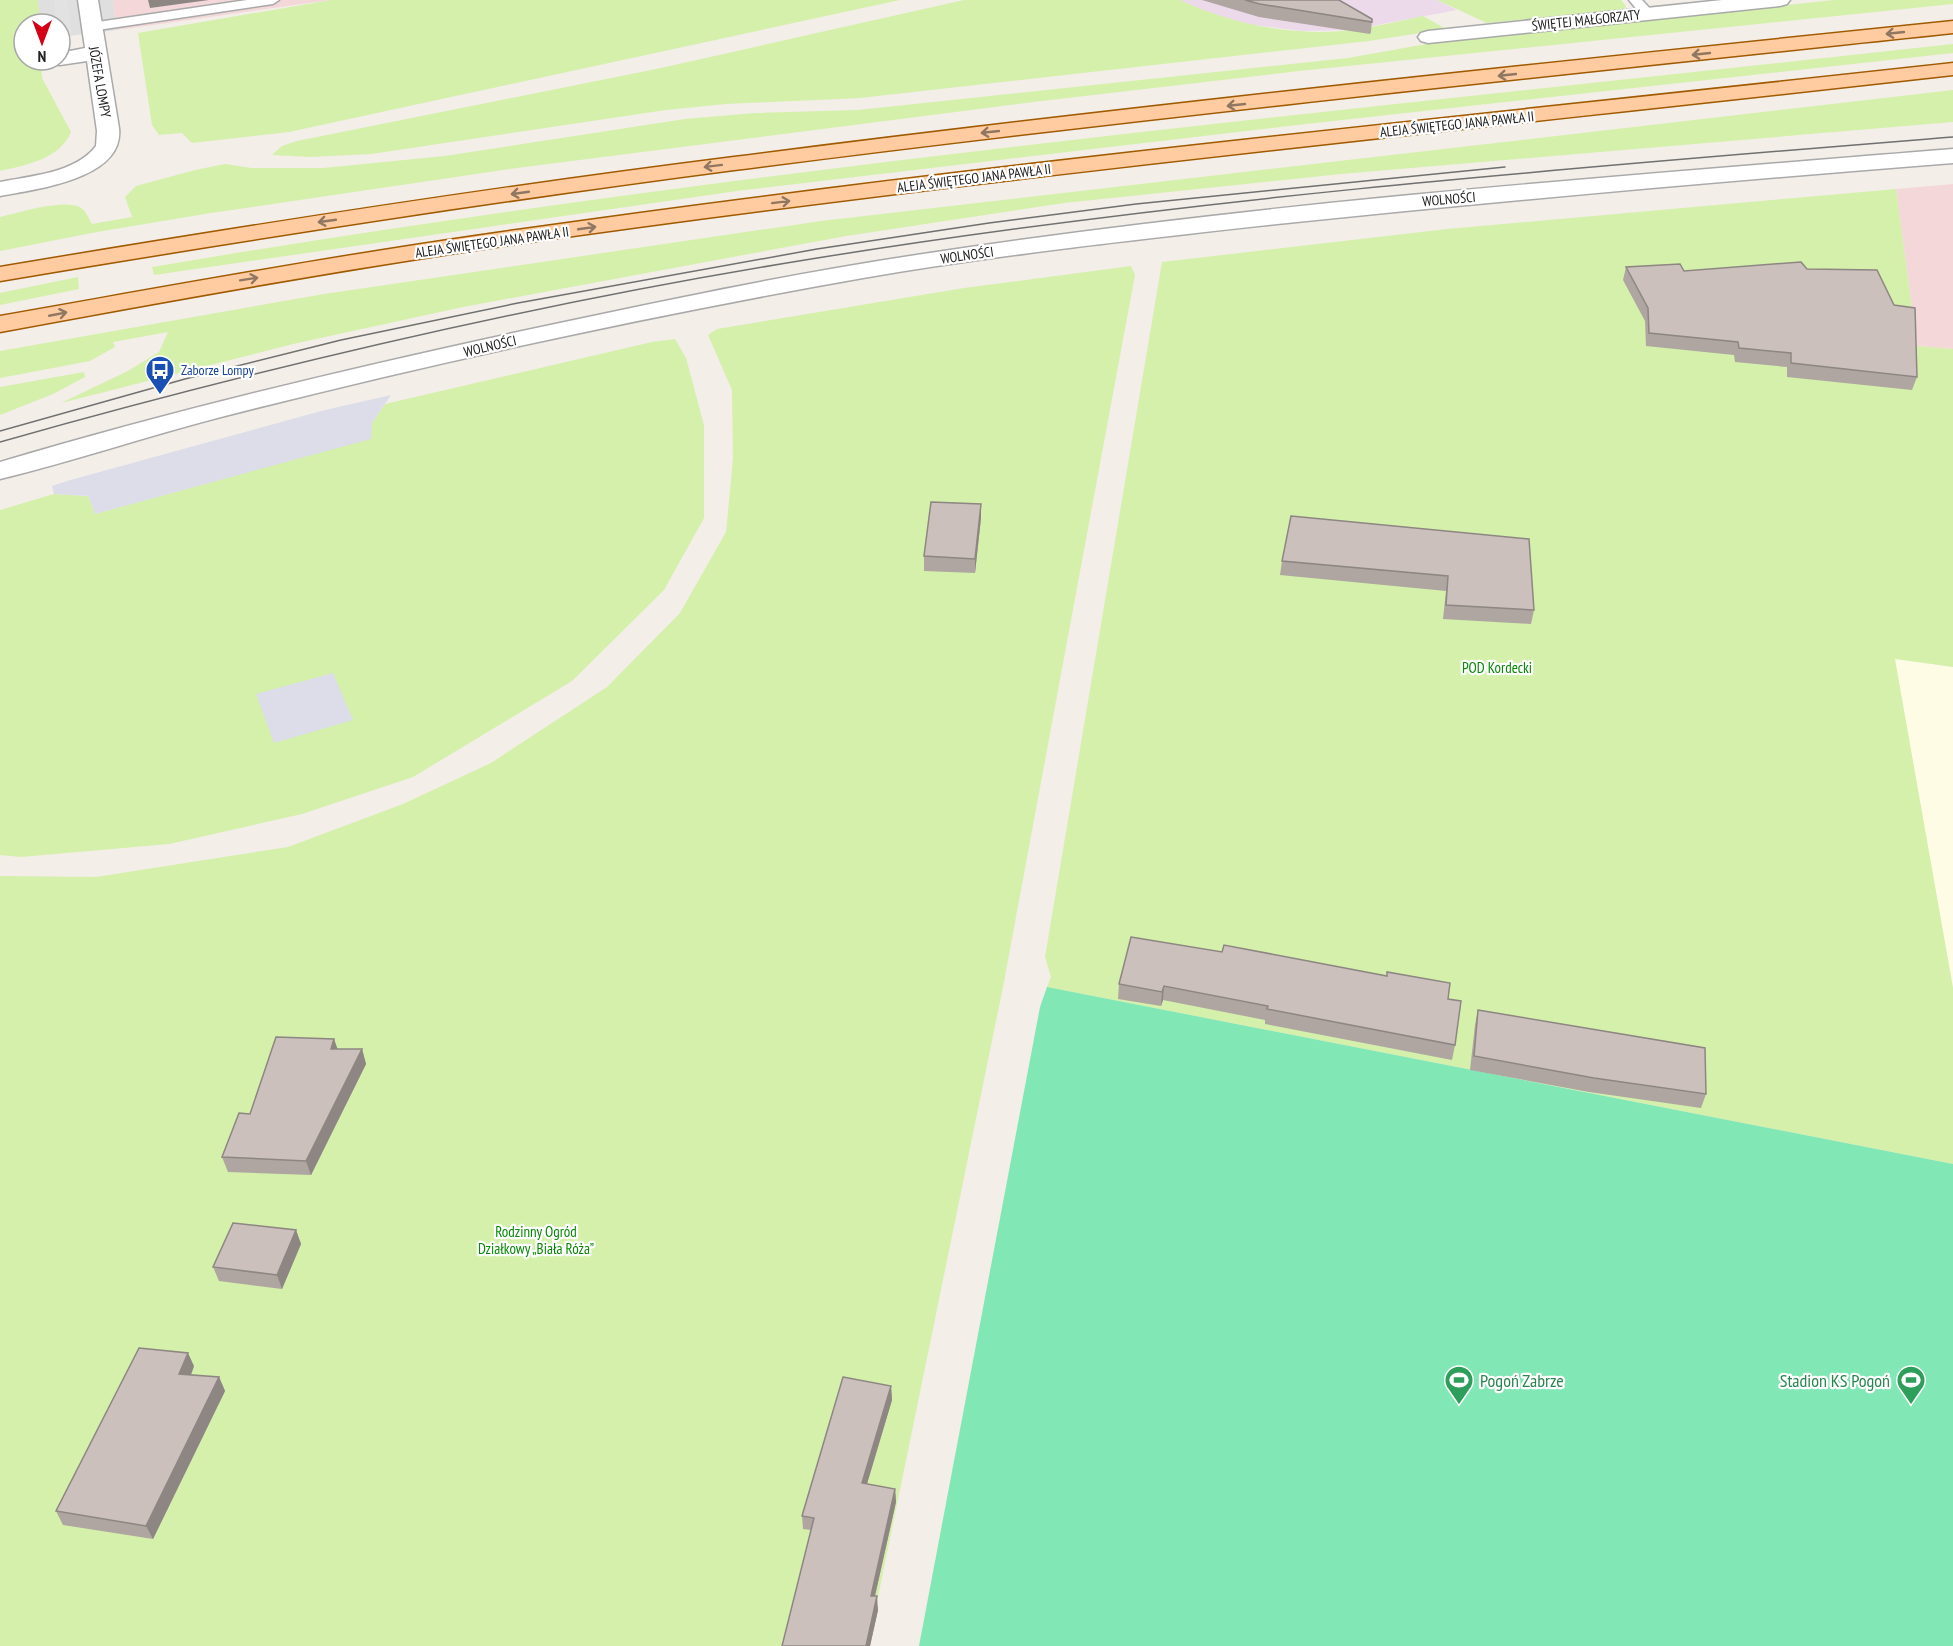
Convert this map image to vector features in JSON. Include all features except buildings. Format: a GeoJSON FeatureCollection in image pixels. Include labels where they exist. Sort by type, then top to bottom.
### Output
{"type":"FeatureCollection","features":[{"type":"Feature","properties":{"kind":"main road"},"geometry":{"type":"LineString","coordinates":[[0,274],[226,236],[666,172],[852,148],[1953,27]]}},
{"type":"Feature","properties":{"kind":"main road","name":"ALEJA ŚWIĘTEGO JANA PAWŁA II"},"geometry":{"type":"LineString","coordinates":[[0,324],[222,284],[513,238],[733,208],[1014,173],[1953,69]]}},
{"type":"Feature","properties":{"kind":"street","name":"JÓZEFA LOMPY"},"geometry":{"type":"LineString","coordinates":[[0,189],[60,175],[96,160],[106,148],[109,134],[94,53],[88,0]]}},
{"type":"Feature","properties":{"kind":"street","name":"ŚWIĘTEJ MAŁGORZATY"},"geometry":{"type":"LineString","coordinates":[[1428,37],[1641,7],[1780,0]]}},
{"type":"Feature","properties":{"kind":"street"},"geometry":{"type":"LineString","coordinates":[[72,57],[94,53]]}},
{"type":"Feature","properties":{"kind":"street","name":"WOLNOŚCI"},"geometry":{"type":"LineString","coordinates":[[0,471],[156,427],[387,369],[786,283],[968,254],[1287,216],[1426,201],[1953,156]]}},
{"type":"Feature","properties":{"kind":"lane"},"geometry":{"type":"LineString","coordinates":[[91,27],[273,0]]}},
{"type":"Feature","properties":{"kind":"shaded area"},"geometry":{"type":"Polygon","coordinates":[[[38,0],[113,0],[117,30],[72,36],[72,12],[39,12],[38,0]]]}},
{"type":"Feature","properties":{"kind":"shaded area"},"geometry":{"type":"Polygon","coordinates":[[[54,0],[68,0],[69,12],[55,12],[54,0]]]}},
{"type":"Feature","properties":{"kind":"shaded area"},"geometry":{"type":"Polygon","coordinates":[[[113,0],[331,0],[117,30],[113,0]]]}},
{"type":"Feature","properties":{"kind":"shaded area"},"geometry":{"type":"Polygon","coordinates":[[[1180,0],[1437,0],[1457,10],[1350,30],[1302,31],[1253,25],[1204,12],[1180,0]]]}},
{"type":"Feature","properties":{"kind":"shaded area"},"geometry":{"type":"Polygon","coordinates":[[[1953,184],[1953,349],[1917,346],[1896,189],[1953,184]]]}},
{"type":"Feature","properties":{"kind":"shaded area"},"geometry":{"type":"Polygon","coordinates":[[[391,395],[372,423],[371,439],[95,514],[88,496],[54,494],[52,486],[67,481],[325,410],[391,395]]]}},
{"type":"Feature","properties":{"kind":"shaded area"},"geometry":{"type":"Polygon","coordinates":[[[1894,658],[1953,667],[1953,988],[1894,658]]]}},
{"type":"Feature","properties":{"kind":"shaded area"},"geometry":{"type":"Polygon","coordinates":[[[333,673],[353,720],[274,743],[256,694],[333,673]]]}},
{"type":"Feature","properties":{"kind":"green space"},"geometry":{"type":"Polygon","coordinates":[[[0,0],[38,0],[39,12],[12,12],[12,72],[42,72],[42,78],[71,132],[66,141],[51,155],[0,171],[0,0]]]}},
{"type":"Feature","properties":{"kind":"green space"},"geometry":{"type":"Polygon","coordinates":[[[331,0],[900,0],[289,132],[192,143],[182,133],[159,135],[152,125],[138,33],[331,0]]]}},
{"type":"Feature","properties":{"kind":"green space"},"geometry":{"type":"Polygon","coordinates":[[[964,0],[1180,0],[1241,22],[1285,30],[1329,32],[1351,30],[1423,16],[1446,29],[1369,41],[860,98],[726,104],[666,110],[371,154],[309,157],[272,155],[282,146],[297,141],[661,68],[964,0]]]}},
{"type":"Feature","properties":{"kind":"green space"},"geometry":{"type":"Polygon","coordinates":[[[1437,0],[1621,0],[1626,6],[1624,10],[1487,23],[1437,0]]]}},
{"type":"Feature","properties":{"kind":"green space"},"geometry":{"type":"Polygon","coordinates":[[[1834,0],[1953,0],[1953,4],[1299,71],[1033,102],[517,168],[211,213],[0,251],[0,217],[53,205],[74,205],[86,213],[92,224],[132,217],[125,197],[136,186],[225,164],[251,168],[323,168],[445,156],[685,119],[755,113],[858,110],[1348,58],[1432,43],[1834,0]]]}},
{"type":"Feature","properties":{"kind":"green space"},"geometry":{"type":"Polygon","coordinates":[[[1953,44],[1953,53],[1297,125],[744,190],[154,275],[152,267],[376,231],[826,169],[1276,117],[1953,44]]]}},
{"type":"Feature","properties":{"kind":"green space"},"geometry":{"type":"Polygon","coordinates":[[[1953,90],[1953,122],[1341,174],[1064,203],[846,236],[463,307],[293,344],[61,403],[128,371],[159,352],[168,332],[113,342],[115,347],[90,361],[0,378],[0,351],[324,294],[821,221],[1953,90]]]}},
{"type":"Feature","properties":{"kind":"green space","name":"POD Kordecki"},"geometry":{"type":"Polygon","coordinates":[[[1896,189],[1917,346],[1953,349],[1953,667],[1895,659],[1953,988],[1953,1164],[1047,987],[1051,977],[1045,957],[1162,262],[1447,229],[1896,189]]]}},
{"type":"Feature","properties":{"kind":"green space","name":"Rodzinny Ogród Działkowy „Biała Róża”"},"geometry":{"type":"Polygon","coordinates":[[[1131,266],[1135,275],[1003,987],[868,1646],[0,1646],[0,876],[96,877],[288,847],[403,804],[491,763],[607,687],[680,613],[726,532],[733,459],[732,390],[708,335],[717,329],[964,288],[1131,266]]]}},
{"type":"Feature","properties":{"kind":"green space"},"geometry":{"type":"Polygon","coordinates":[[[78,277],[79,289],[0,305],[0,293],[78,277]]]}},
{"type":"Feature","properties":{"kind":"green space"},"geometry":{"type":"Polygon","coordinates":[[[675,339],[686,358],[704,425],[704,518],[664,590],[572,681],[413,777],[302,814],[169,844],[21,857],[0,855],[0,510],[54,494],[88,496],[95,514],[291,460],[372,423],[385,404],[652,342],[675,339]]]}},
{"type":"Feature","properties":{"kind":"green space"},"geometry":{"type":"Polygon","coordinates":[[[84,372],[85,377],[53,394],[0,415],[0,387],[84,372]]]}},
{"type":"Feature","properties":{"kind":"green space","name":"Pogoń Zabrze"},"geometry":{"type":"Polygon","coordinates":[[[1047,987],[1953,1164],[1953,1646],[919,1646],[1040,1007],[1047,987]]]}},
{"type":"Feature","properties":{"kind":"tram line"},"geometry":{"type":"LineString","coordinates":[[0,442],[199,388],[400,339],[602,296],[805,260],[948,238],[1234,202],[1522,173],[1953,137]]}},
{"type":"Feature","properties":{"kind":"tram line"},"geometry":{"type":"LineString","coordinates":[[0,431],[185,379],[341,340],[518,303],[817,249],[1136,204],[1505,167]]}},
{"type":"Feature","properties":{"kind":"place","name":"Zaborze Lompy"},"geometry":{"type":"Point","coordinates":[160,396]}},
{"type":"Feature","properties":{"kind":"place","name":"Pogoń Zabrze"},"geometry":{"type":"Point","coordinates":[1459,1406]}},
{"type":"Feature","properties":{"kind":"place","name":"Stadion KS Pogoń"},"geometry":{"type":"Point","coordinates":[1911,1406]}}]}
